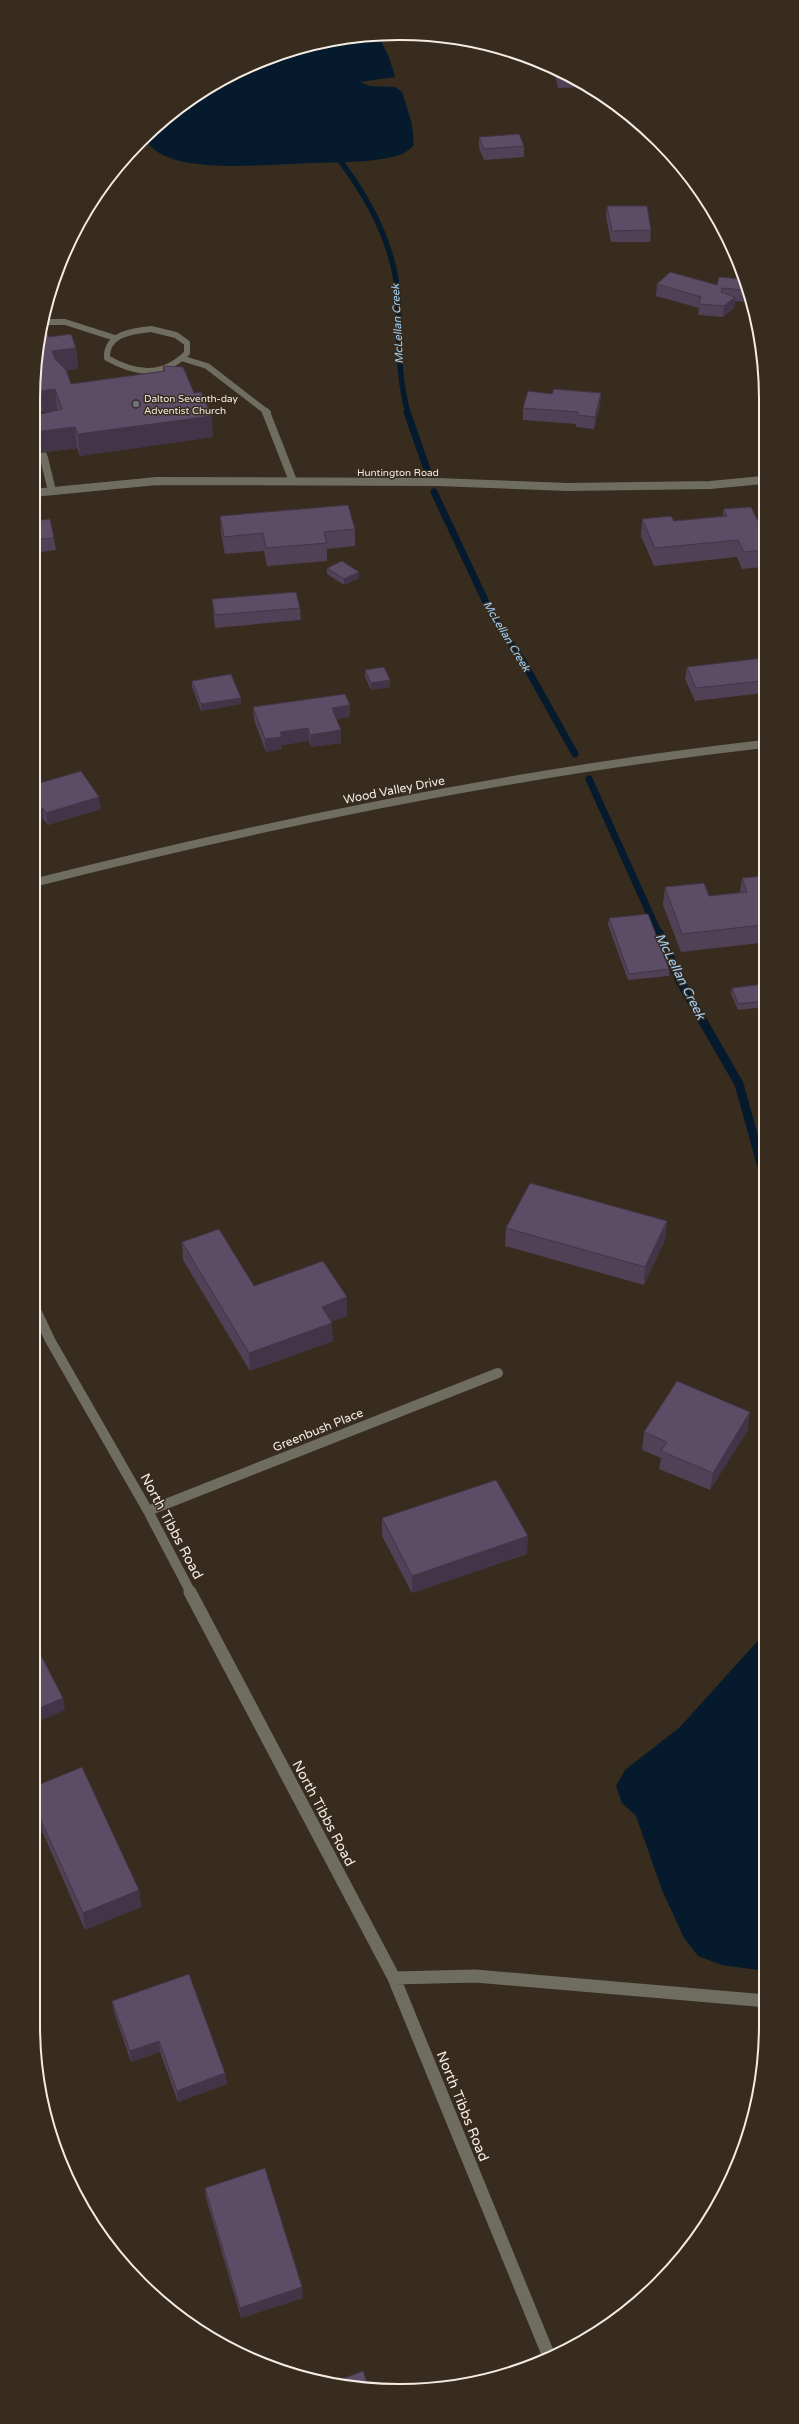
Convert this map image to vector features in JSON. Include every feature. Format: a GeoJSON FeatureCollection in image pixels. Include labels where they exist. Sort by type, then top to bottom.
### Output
{"type":"FeatureCollection","features":[{"type":"Feature","properties":{"kind":"street"},"geometry":{"type":"LineString","coordinates":[[49,322],[65,322],[115,338]]}},
{"type":"Feature","properties":{"kind":"street"},"geometry":{"type":"LineString","coordinates":[[151,329],[176,334],[189,345],[189,352],[184,359],[176,364],[150,371],[124,368],[107,358],[105,351],[108,344],[115,338],[138,330],[151,329]]}},
{"type":"Feature","properties":{"kind":"street"},"geometry":{"type":"LineString","coordinates":[[184,359],[207,366],[269,414],[293,482]]}},
{"type":"Feature","properties":{"kind":"street"},"geometry":{"type":"LineString","coordinates":[[40,448],[52,491]]}},
{"type":"Feature","properties":{"kind":"street","name":"Huntington Road"},"geometry":{"type":"LineString","coordinates":[[40,492],[157,481],[437,482],[568,487],[710,485],[759,480]]}},
{"type":"Feature","properties":{"kind":"street","name":"Wood Valley Drive"},"geometry":{"type":"LineString","coordinates":[[40,881],[115,862],[352,810],[609,763],[759,745]]}},
{"type":"Feature","properties":{"kind":"street","name":"North Tibbs Road"},"geometry":{"type":"LineString","coordinates":[[40,1319],[50,1340],[148,1511],[394,1978],[547,2352]]}},
{"type":"Feature","properties":{"kind":"street","name":"Greenbush Place"},"geometry":{"type":"LineString","coordinates":[[148,1511],[498,1372]]}},
{"type":"Feature","properties":{"kind":"street"},"geometry":{"type":"LineString","coordinates":[[394,1978],[475,1976],[759,2000]]}},
{"type":"Feature","properties":{"kind":"water"},"geometry":{"type":"Polygon","coordinates":[[[381,41],[389,57],[395,77],[360,82],[370,86],[395,87],[402,92],[412,124],[414,145],[404,153],[375,160],[250,166],[219,166],[190,163],[170,158],[148,143],[162,129],[200,101],[240,77],[262,67],[306,52],[353,43],[381,41]]]}},
{"type":"Feature","properties":{"kind":"water"},"geometry":{"type":"Polygon","coordinates":[[[759,1640],[759,1970],[722,1965],[698,1956],[684,1938],[662,1890],[636,1816],[622,1803],[616,1786],[625,1770],[680,1727],[759,1640]]]}},
{"type":"Feature","properties":{"kind":"building"},"geometry":{"type":"Polygon","coordinates":[[[519,134],[524,146],[484,149],[479,137],[519,134]]]}},
{"type":"Feature","properties":{"kind":"building"},"geometry":{"type":"Polygon","coordinates":[[[607,206],[647,206],[651,230],[612,231],[607,206]]]}},
{"type":"Feature","properties":{"kind":"building"},"geometry":{"type":"Polygon","coordinates":[[[670,272],[717,285],[719,277],[738,279],[742,290],[722,288],[721,292],[735,297],[724,306],[699,304],[701,297],[657,284],[670,272]]]}},
{"type":"Feature","properties":{"kind":"building"},"geometry":{"type":"Polygon","coordinates":[[[47,331],[49,337],[71,334],[76,348],[52,351],[55,359],[66,370],[71,384],[165,371],[163,366],[183,367],[194,393],[201,392],[212,416],[78,434],[75,427],[40,431],[40,414],[62,409],[55,389],[41,391],[43,353],[47,331]]]}},
{"type":"Feature","properties":{"kind":"building"},"geometry":{"type":"Polygon","coordinates":[[[554,389],[601,393],[595,417],[577,415],[578,412],[523,408],[528,391],[552,394],[554,389]]]}},
{"type":"Feature","properties":{"kind":"building"},"geometry":{"type":"Polygon","coordinates":[[[348,505],[355,529],[324,532],[327,543],[266,548],[263,533],[224,537],[220,516],[348,505]]]}},
{"type":"Feature","properties":{"kind":"building"},"geometry":{"type":"Polygon","coordinates":[[[751,507],[759,523],[759,550],[744,552],[738,540],[655,548],[642,519],[671,516],[674,521],[727,516],[723,509],[751,507]]]}},
{"type":"Feature","properties":{"kind":"building"},"geometry":{"type":"Polygon","coordinates":[[[50,519],[54,538],[40,539],[40,520],[50,519]]]}},
{"type":"Feature","properties":{"kind":"building"},"geometry":{"type":"Polygon","coordinates":[[[342,561],[359,572],[344,579],[327,568],[342,561]]]}},
{"type":"Feature","properties":{"kind":"building"},"geometry":{"type":"Polygon","coordinates":[[[296,592],[300,608],[215,615],[212,599],[296,592]]]}},
{"type":"Feature","properties":{"kind":"building"},"geometry":{"type":"Polygon","coordinates":[[[759,658],[759,681],[696,688],[687,667],[759,658]]]}},
{"type":"Feature","properties":{"kind":"building"},"geometry":{"type":"Polygon","coordinates":[[[384,667],[390,680],[371,683],[365,670],[384,667]]]}},
{"type":"Feature","properties":{"kind":"building"},"geometry":{"type":"Polygon","coordinates":[[[231,674],[241,698],[201,704],[192,681],[231,674]]]}},
{"type":"Feature","properties":{"kind":"building"},"geometry":{"type":"Polygon","coordinates":[[[345,694],[350,705],[332,708],[341,730],[310,735],[308,728],[280,732],[282,737],[265,739],[253,707],[345,694]]]}},
{"type":"Feature","properties":{"kind":"building"},"geometry":{"type":"Polygon","coordinates":[[[81,771],[99,797],[46,813],[43,808],[40,809],[40,783],[81,771]]]}},
{"type":"Feature","properties":{"kind":"building"},"geometry":{"type":"Polygon","coordinates":[[[759,876],[759,925],[682,934],[665,887],[704,883],[709,896],[747,892],[742,878],[759,876]]]}},
{"type":"Feature","properties":{"kind":"building"},"geometry":{"type":"Polygon","coordinates":[[[648,914],[669,969],[629,974],[609,918],[648,914]]]}},
{"type":"Feature","properties":{"kind":"building"},"geometry":{"type":"Polygon","coordinates":[[[759,985],[759,1002],[738,1004],[732,988],[759,985]]]}},
{"type":"Feature","properties":{"kind":"building"},"geometry":{"type":"Polygon","coordinates":[[[530,1183],[667,1221],[645,1267],[506,1228],[530,1183]]]}},
{"type":"Feature","properties":{"kind":"building"},"geometry":{"type":"Polygon","coordinates":[[[219,1229],[254,1286],[323,1261],[347,1297],[322,1307],[332,1323],[249,1353],[182,1242],[219,1229]]]}},
{"type":"Feature","properties":{"kind":"building"},"geometry":{"type":"Polygon","coordinates":[[[677,1381],[750,1412],[713,1473],[661,1451],[667,1442],[644,1432],[677,1381]]]}},
{"type":"Feature","properties":{"kind":"building"},"geometry":{"type":"Polygon","coordinates":[[[496,1480],[528,1536],[412,1576],[382,1518],[496,1480]]]}},
{"type":"Feature","properties":{"kind":"building"},"geometry":{"type":"Polygon","coordinates":[[[40,1654],[63,1698],[40,1708],[40,1654]]]}},
{"type":"Feature","properties":{"kind":"building"},"geometry":{"type":"Polygon","coordinates":[[[82,1767],[139,1890],[83,1913],[40,1818],[40,1784],[82,1767]]]}},
{"type":"Feature","properties":{"kind":"building"},"geometry":{"type":"Polygon","coordinates":[[[189,1974],[225,2073],[177,2091],[159,2041],[130,2051],[112,2001],[189,1974]]]}},
{"type":"Feature","properties":{"kind":"building"},"geometry":{"type":"Polygon","coordinates":[[[265,2168],[302,2287],[240,2308],[205,2188],[265,2168]]]}},
{"type":"Feature","properties":{"kind":"building"},"geometry":{"type":"Polygon","coordinates":[[[363,2371],[367,2382],[353,2381],[342,2379],[363,2371]]]}},
{"type":"Feature","properties":{"kind":"waterway","name":"McLellan Creek"},"geometry":{"type":"LineString","coordinates":[[341,162],[362,193],[380,226],[392,261],[398,298],[402,384],[408,413]]}},
{"type":"Feature","properties":{"kind":"waterway","name":"McLellan Creek"},"geometry":{"type":"LineString","coordinates":[[407,412],[428,472]]}},
{"type":"Feature","properties":{"kind":"waterway","name":"McLellan Creek"},"geometry":{"type":"LineString","coordinates":[[434,492],[492,615],[524,663],[575,754]]}},
{"type":"Feature","properties":{"kind":"waterway","name":"McLellan Creek"},"geometry":{"type":"LineString","coordinates":[[589,779],[659,934]]}},
{"type":"Feature","properties":{"kind":"waterway","name":"McLellan Creek"},"geometry":{"type":"LineString","coordinates":[[659,933],[681,983],[739,1084],[759,1156]]}},
{"type":"Feature","properties":{"kind":"place","name":"Dalton Seventh-day Adventist Church"},"geometry":{"type":"Point","coordinates":[136,404]}}]}
